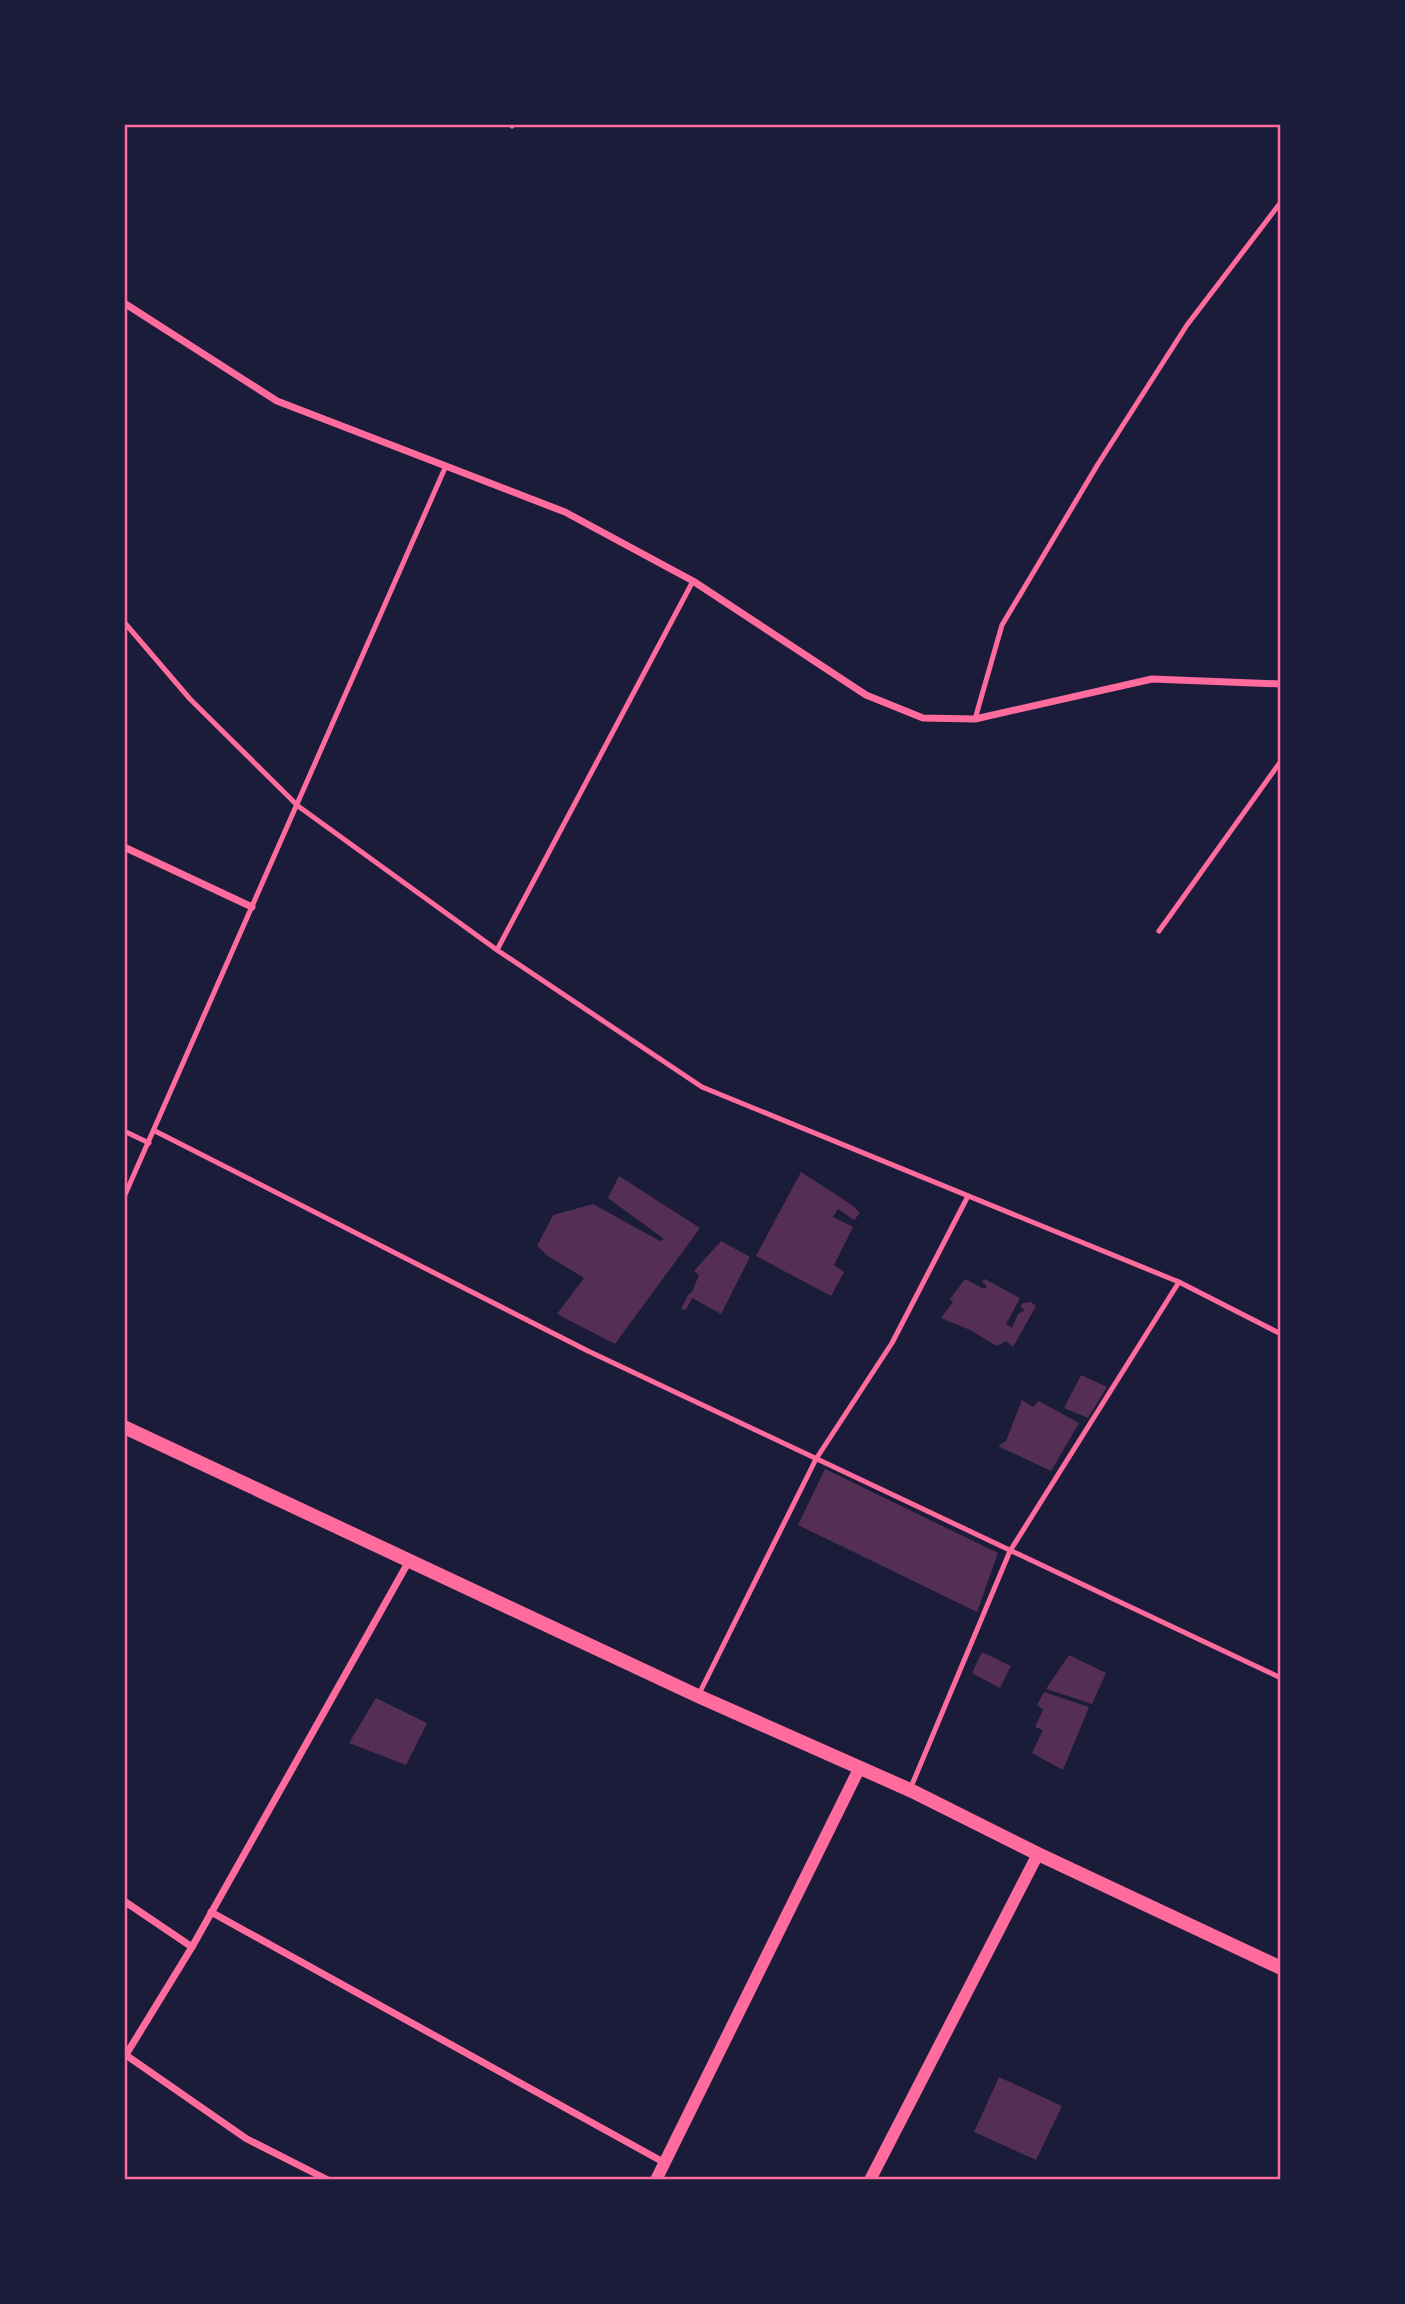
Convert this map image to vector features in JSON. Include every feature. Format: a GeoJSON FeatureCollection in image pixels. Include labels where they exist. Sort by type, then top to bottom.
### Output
{"type":"FeatureCollection","features":[{"type":"Feature","properties":{"kind":"main road"},"geometry":{"type":"LineString","coordinates":[[124,1427],[698,1696],[910,1790],[1038,1854],[1281,1968]]}},
{"type":"Feature","properties":{"kind":"street"},"geometry":{"type":"LineString","coordinates":[[124,303],[277,401],[565,512],[693,581],[866,695],[923,718],[975,719],[1152,679],[1281,684]]}},
{"type":"Feature","properties":{"kind":"street"},"geometry":{"type":"LineString","coordinates":[[124,847],[252,908]]}},
{"type":"Feature","properties":{"kind":"street"},"geometry":{"type":"LineString","coordinates":[[328,2180],[247,2139],[125,2057],[192,1947],[409,1560]]}},
{"type":"Feature","properties":{"kind":"street"},"geometry":{"type":"LineString","coordinates":[[656,2180],[859,1769]]}},
{"type":"Feature","properties":{"kind":"street"},"geometry":{"type":"LineString","coordinates":[[870,2180],[1038,1854]]}},
{"type":"Feature","properties":{"kind":"street"},"geometry":{"type":"LineString","coordinates":[[124,1902],[192,1947]]}},
{"type":"Feature","properties":{"kind":"street"},"geometry":{"type":"LineString","coordinates":[[211,1912],[665,2164]]}},
{"type":"Feature","properties":{"kind":"lane"},"geometry":{"type":"LineString","coordinates":[[975,719],[1002,625],[1098,464],[1187,325],[1281,202]]}},
{"type":"Feature","properties":{"kind":"lane"},"geometry":{"type":"LineString","coordinates":[[124,1197],[445,468]]}},
{"type":"Feature","properties":{"kind":"lane"},"geometry":{"type":"LineString","coordinates":[[497,950],[693,581]]}},
{"type":"Feature","properties":{"kind":"lane"},"geometry":{"type":"LineString","coordinates":[[124,622],[190,699],[298,806],[497,950],[702,1087],[1179,1282],[1281,1335]]}},
{"type":"Feature","properties":{"kind":"lane"},"geometry":{"type":"LineString","coordinates":[[1158,931],[1281,761]]}},
{"type":"Feature","properties":{"kind":"lane"},"geometry":{"type":"LineString","coordinates":[[124,1131],[149,1143]]}},
{"type":"Feature","properties":{"kind":"lane"},"geometry":{"type":"LineString","coordinates":[[155,1131],[588,1351],[1281,1678]]}},
{"type":"Feature","properties":{"kind":"lane"},"geometry":{"type":"LineString","coordinates":[[698,1696],[816,1459],[892,1343],[968,1196]]}},
{"type":"Feature","properties":{"kind":"lane"},"geometry":{"type":"LineString","coordinates":[[910,1790],[1010,1551],[1179,1282]]}},
{"type":"Feature","properties":{"kind":"building"},"geometry":{"type":"Polygon","coordinates":[[[801,1172],[860,1213],[854,1220],[838,1209],[833,1217],[853,1227],[834,1265],[844,1272],[831,1296],[756,1256],[801,1172]]]}},
{"type":"Feature","properties":{"kind":"building"},"geometry":{"type":"Polygon","coordinates":[[[619,1176],[700,1228],[615,1344],[557,1314],[584,1278],[537,1246],[553,1215],[593,1204],[660,1241],[664,1239],[608,1198],[619,1176]]]}},
{"type":"Feature","properties":{"kind":"building"},"geometry":{"type":"Polygon","coordinates":[[[721,1241],[750,1257],[721,1314],[692,1298],[686,1310],[681,1309],[699,1275],[694,1271],[721,1241]]]}},
{"type":"Feature","properties":{"kind":"building"},"geometry":{"type":"Polygon","coordinates":[[[965,1279],[984,1289],[987,1286],[982,1282],[985,1279],[1020,1298],[1006,1324],[1012,1328],[1018,1314],[1025,1310],[1020,1307],[1023,1303],[1031,1302],[1036,1306],[1013,1347],[1006,1341],[997,1346],[970,1330],[941,1318],[953,1302],[950,1299],[965,1279]]]}},
{"type":"Feature","properties":{"kind":"building"},"geometry":{"type":"Polygon","coordinates":[[[1081,1375],[1107,1387],[1088,1418],[1064,1408],[1081,1375]]]}},
{"type":"Feature","properties":{"kind":"building"},"geometry":{"type":"Polygon","coordinates":[[[1022,1400],[1033,1407],[1039,1401],[1079,1423],[1051,1471],[998,1446],[1006,1441],[1022,1400]]]}},
{"type":"Feature","properties":{"kind":"building"},"geometry":{"type":"Polygon","coordinates":[[[825,1469],[998,1553],[977,1612],[798,1525],[825,1469]]]}},
{"type":"Feature","properties":{"kind":"building"},"geometry":{"type":"Polygon","coordinates":[[[982,1652],[1011,1666],[1000,1688],[972,1673],[982,1652]]]}},
{"type":"Feature","properties":{"kind":"building"},"geometry":{"type":"Polygon","coordinates":[[[1069,1655],[1106,1673],[1092,1704],[1046,1689],[1069,1655]]]}},
{"type":"Feature","properties":{"kind":"building"},"geometry":{"type":"Polygon","coordinates":[[[1044,1692],[1089,1707],[1063,1770],[1032,1753],[1043,1730],[1035,1727],[1043,1710],[1037,1705],[1044,1692]]]}},
{"type":"Feature","properties":{"kind":"building"},"geometry":{"type":"Polygon","coordinates":[[[376,1698],[427,1723],[406,1765],[349,1743],[376,1698]]]}},
{"type":"Feature","properties":{"kind":"building"},"geometry":{"type":"Polygon","coordinates":[[[999,2077],[1062,2106],[1036,2160],[974,2132],[999,2077]]]}}]}
